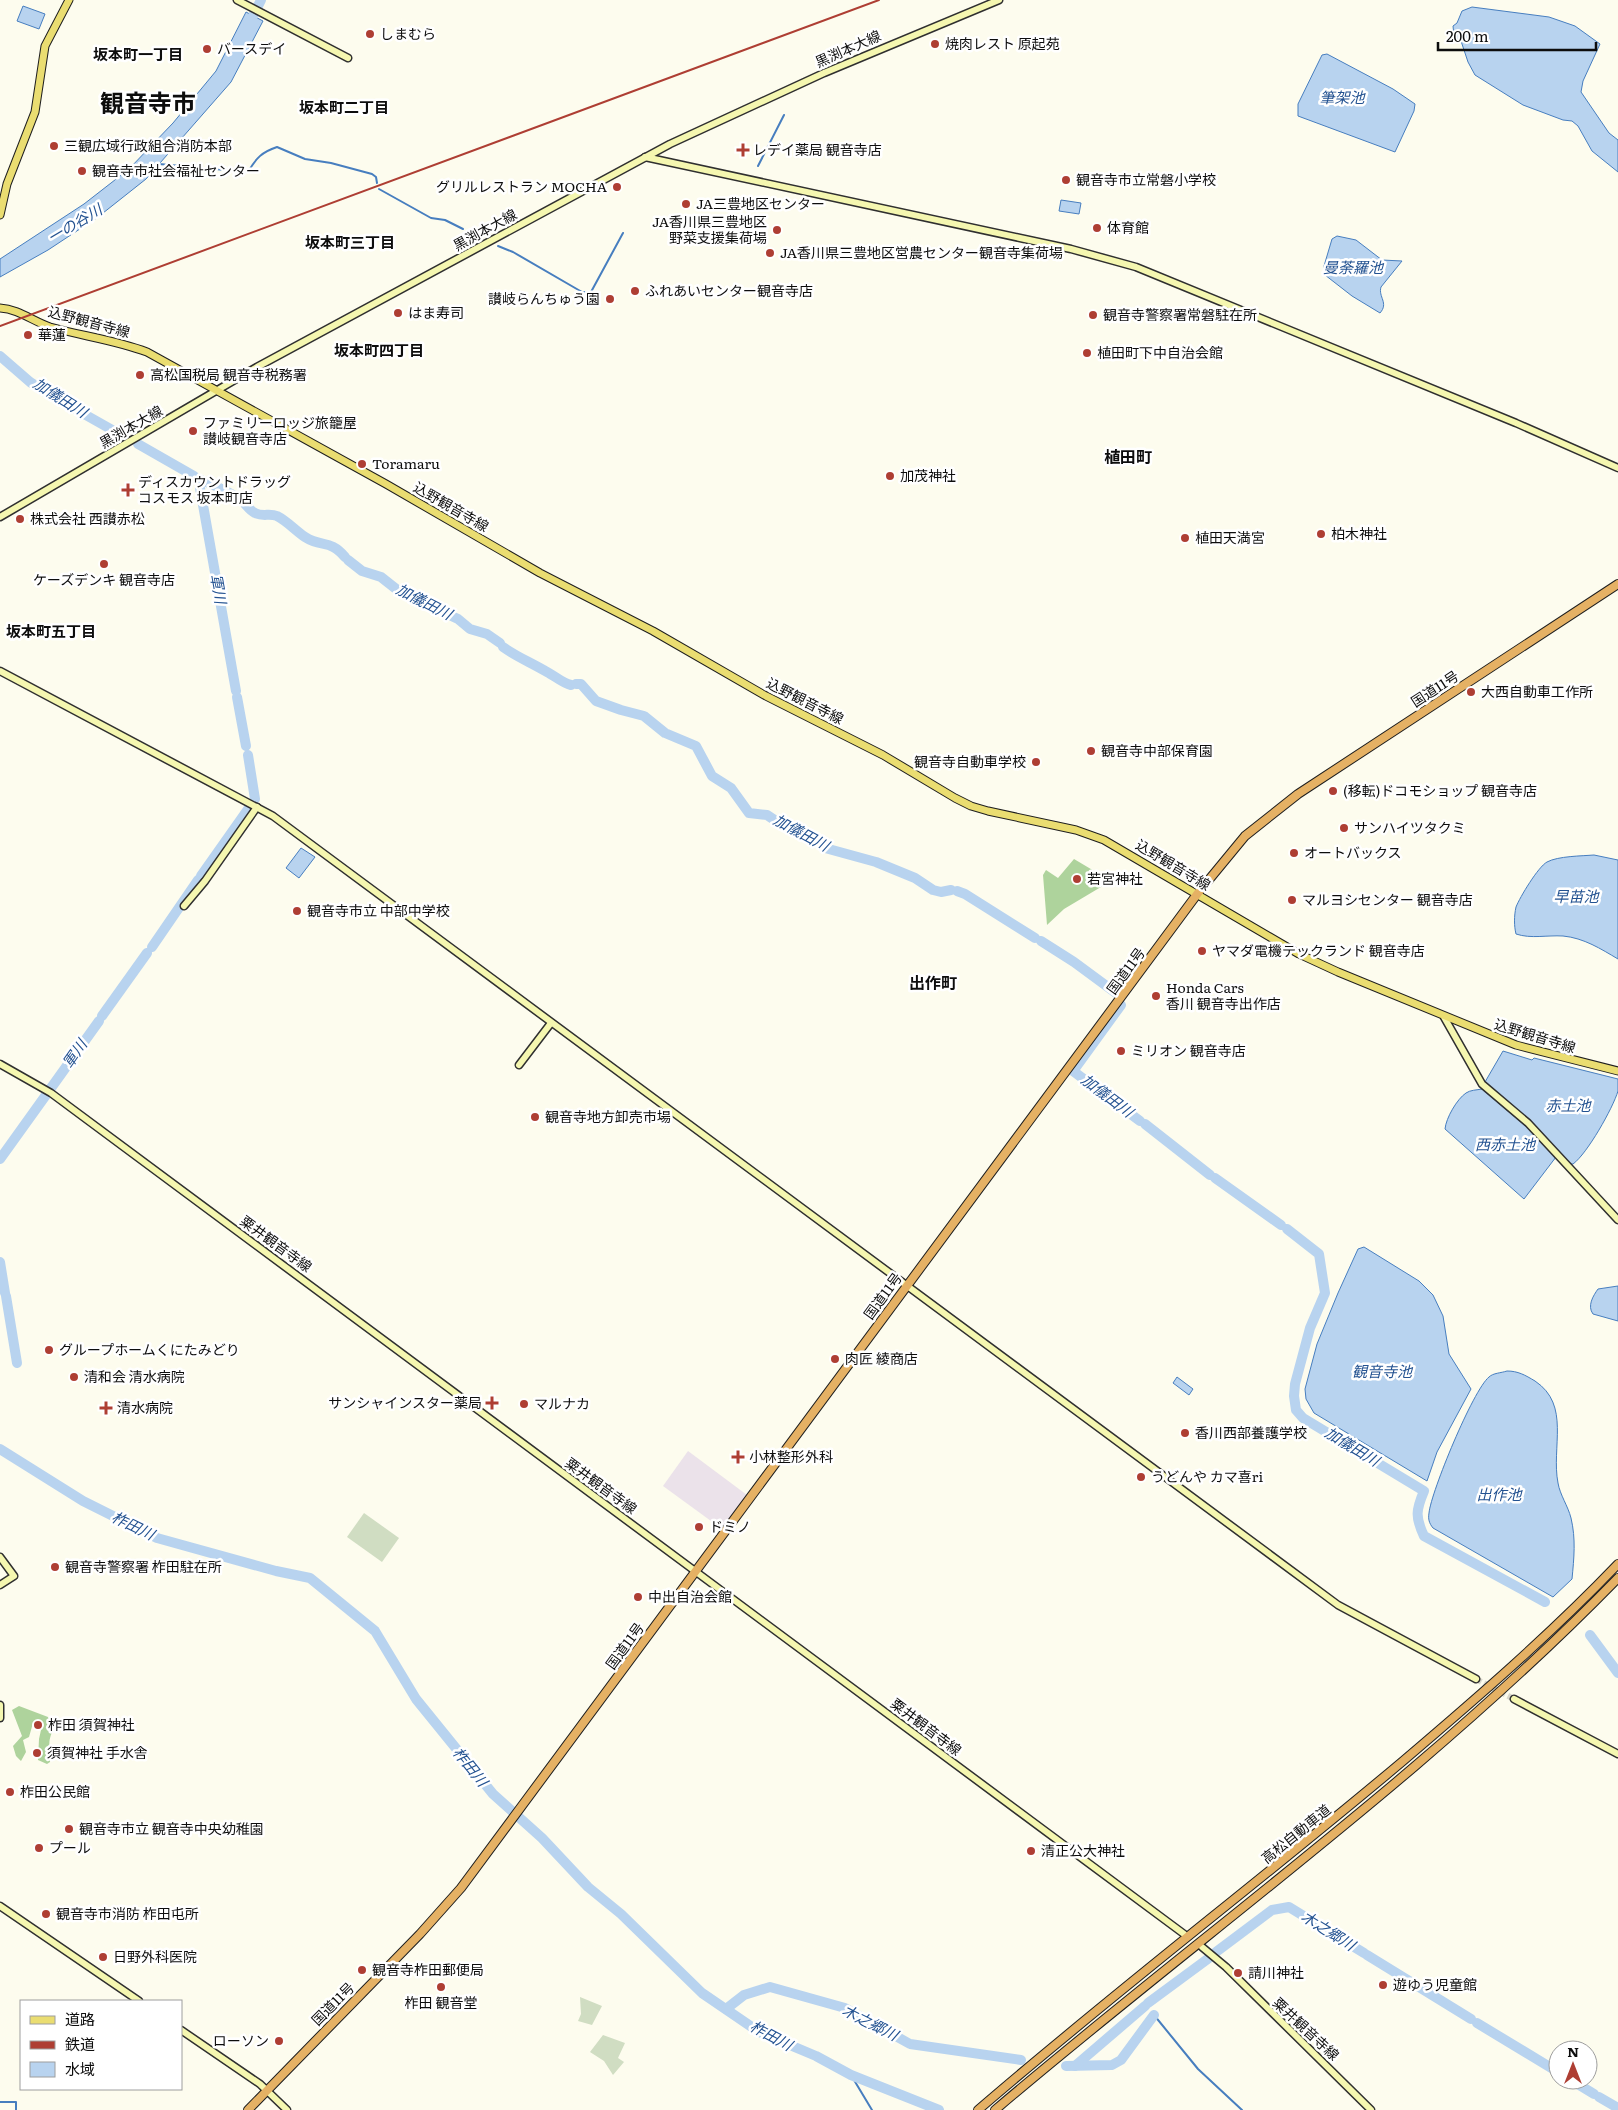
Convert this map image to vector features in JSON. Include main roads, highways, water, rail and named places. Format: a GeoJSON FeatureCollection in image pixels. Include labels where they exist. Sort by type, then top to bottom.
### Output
{"type":"FeatureCollection","features":[{"type":"Feature","properties":{"kind":"highway","name":"国道11号"},"geometry":{"type":"LineString","coordinates":[[248,2110],[441,1912],[906,1285],[1121,1000],[1198,893],[1245,836],[1286,803],[1618,584]]}},
{"type":"Feature","properties":{"kind":"highway","name":"高松自動車道"},"geometry":{"type":"LineString","coordinates":[[978,2110],[1046,2051],[1320,1831],[1432,1736],[1518,1661],[1618,1564]]}},
{"type":"Feature","properties":{"kind":"highway","name":"高松自動車道"},"geometry":{"type":"LineString","coordinates":[[995,2110],[1060,2054],[1327,1840],[1440,1745],[1618,1578]]}},
{"type":"Feature","properties":{"kind":"main road"},"geometry":{"type":"LineString","coordinates":[[0,215],[4,184],[35,112],[45,46],[69,0]]}},
{"type":"Feature","properties":{"kind":"main road","name":"込野観音寺線"},"geometry":{"type":"LineString","coordinates":[[0,308],[14,311],[48,326],[132,346],[147,352],[386,484],[532,568],[653,631],[766,696],[883,755],[955,798],[984,809],[1076,830],[1104,840],[1198,893],[1299,954],[1444,1017],[1525,1048],[1618,1071]]}},
{"type":"Feature","properties":{"kind":"water"},"geometry":{"type":"Polygon","coordinates":[[[23,6],[45,14],[39,29],[17,21],[23,6]]]}},
{"type":"Feature","properties":{"kind":"water"},"geometry":{"type":"Polygon","coordinates":[[[1472,7],[1549,17],[1575,26],[1600,44],[1583,81],[1581,92],[1609,133],[1618,140],[1618,172],[1592,151],[1578,126],[1572,121],[1563,120],[1523,105],[1475,75],[1468,62],[1461,41],[1454,36],[1453,26],[1457,23],[1462,11],[1472,7]]]}},
{"type":"Feature","properties":{"kind":"water"},"geometry":{"type":"Polygon","coordinates":[[[246,12],[263,21],[231,82],[146,179],[98,217],[48,250],[0,277],[0,259],[84,204],[129,169],[173,123],[216,71],[246,12]]]}},
{"type":"Feature","properties":{"kind":"water","name":"筆架池"},"geometry":{"type":"Polygon","coordinates":[[[1327,54],[1393,89],[1415,104],[1414,111],[1395,152],[1298,116],[1298,104],[1322,55],[1327,54]]]}},
{"type":"Feature","properties":{"kind":"water"},"geometry":{"type":"Polygon","coordinates":[[[1061,200],[1081,203],[1079,214],[1059,211],[1061,200]]]}},
{"type":"Feature","properties":{"kind":"water","name":"曼荼羅池"},"geometry":{"type":"Polygon","coordinates":[[[1337,236],[1356,240],[1382,260],[1402,261],[1381,287],[1380,291],[1384,306],[1380,313],[1352,296],[1325,275],[1324,266],[1332,239],[1337,236]]]}},
{"type":"Feature","properties":{"kind":"water"},"geometry":{"type":"Polygon","coordinates":[[[301,848],[315,857],[299,878],[286,868],[301,848]]]}},
{"type":"Feature","properties":{"kind":"water","name":"早苗池"},"geometry":{"type":"Polygon","coordinates":[[[1594,855],[1618,860],[1618,959],[1592,944],[1571,937],[1516,934],[1514,921],[1516,907],[1521,896],[1543,865],[1557,859],[1594,855]]]}},
{"type":"Feature","properties":{"kind":"water","name":"赤土池"},"geometry":{"type":"Polygon","coordinates":[[[1503,1051],[1532,1060],[1534,1058],[1618,1079],[1618,1091],[1605,1119],[1585,1151],[1573,1164],[1570,1164],[1526,1117],[1485,1082],[1503,1051]]]}},
{"type":"Feature","properties":{"kind":"water","name":"西赤土池"},"geometry":{"type":"Polygon","coordinates":[[[1482,1089],[1528,1128],[1556,1157],[1524,1199],[1445,1129],[1450,1114],[1463,1096],[1469,1091],[1482,1089]]]}},
{"type":"Feature","properties":{"kind":"water","name":"観音寺池"},"geometry":{"type":"Polygon","coordinates":[[[1364,1247],[1419,1281],[1433,1295],[1443,1316],[1449,1354],[1471,1389],[1437,1452],[1427,1481],[1314,1413],[1306,1399],[1305,1389],[1317,1344],[1358,1249],[1364,1247]]]}},
{"type":"Feature","properties":{"kind":"water"},"geometry":{"type":"Polygon","coordinates":[[[1618,1286],[1618,1321],[1593,1314],[1591,1304],[1598,1289],[1618,1286]]]}},
{"type":"Feature","properties":{"kind":"water","name":"出作池"},"geometry":{"type":"Polygon","coordinates":[[[1507,1371],[1521,1374],[1535,1381],[1546,1391],[1553,1402],[1556,1414],[1556,1469],[1560,1492],[1571,1518],[1574,1533],[1574,1549],[1572,1579],[1553,1597],[1433,1528],[1429,1521],[1431,1502],[1437,1485],[1473,1401],[1489,1377],[1507,1371]]]}},
{"type":"Feature","properties":{"kind":"water"},"geometry":{"type":"Polygon","coordinates":[[[1177,1377],[1193,1389],[1189,1395],[1173,1383],[1177,1377]]]}},
{"type":"Feature","properties":{"kind":"waterway","name":"一の谷川"},"geometry":{"type":"LineString","coordinates":[[248,26],[261,0]]}},
{"type":"Feature","properties":{"kind":"waterway"},"geometry":{"type":"LineString","coordinates":[[758,166],[784,115]]}},
{"type":"Feature","properties":{"kind":"waterway"},"geometry":{"type":"LineString","coordinates":[[159,164],[248,172],[260,156],[277,147],[305,159],[331,163],[372,174],[376,177],[377,183]]}},
{"type":"Feature","properties":{"kind":"waterway"},"geometry":{"type":"LineString","coordinates":[[379,189],[431,218],[445,220],[463,229]]}},
{"type":"Feature","properties":{"kind":"waterway"},"geometry":{"type":"LineString","coordinates":[[471,233],[480,238]]}},
{"type":"Feature","properties":{"kind":"waterway"},"geometry":{"type":"LineString","coordinates":[[498,246],[513,252],[582,292],[591,292],[623,233]]}},
{"type":"Feature","properties":{"kind":"waterway","name":"加儀田川"},"geometry":{"type":"LineString","coordinates":[[0,356],[30,382],[45,392],[123,436]]}},
{"type":"Feature","properties":{"kind":"waterway","name":"加儀田川"},"geometry":{"type":"LineString","coordinates":[[138,444],[194,476]]}},
{"type":"Feature","properties":{"kind":"waterway","name":"加儀田川"},"geometry":{"type":"LineString","coordinates":[[199,479],[221,488],[241,500],[255,513],[277,516],[305,537],[335,548],[345,557]]}},
{"type":"Feature","properties":{"kind":"waterway","name":"軍川"},"geometry":{"type":"LineString","coordinates":[[200,488],[236,691]]}},
{"type":"Feature","properties":{"kind":"waterway","name":"加儀田川"},"geometry":{"type":"LineString","coordinates":[[348,560],[362,571],[381,577],[400,592],[458,619],[470,629],[487,634],[500,643]]}},
{"type":"Feature","properties":{"kind":"waterway","name":"加儀田川"},"geometry":{"type":"LineString","coordinates":[[503,647],[571,685]]}},
{"type":"Feature","properties":{"kind":"waterway","name":"加儀田川"},"geometry":{"type":"LineString","coordinates":[[576,684],[581,684],[596,701],[644,716],[665,733],[696,746],[712,776],[731,788],[749,813],[767,815],[779,823],[810,836],[825,848],[876,862],[915,878],[933,890],[941,892],[951,890]]}},
{"type":"Feature","properties":{"kind":"waterway","name":"軍川"},"geometry":{"type":"LineString","coordinates":[[237,697],[246,746]]}},
{"type":"Feature","properties":{"kind":"waterway","name":"軍川"},"geometry":{"type":"LineString","coordinates":[[248,755],[255,799]]}},
{"type":"Feature","properties":{"kind":"waterway","name":"軍川"},"geometry":{"type":"LineString","coordinates":[[201,876],[249,808]]}},
{"type":"Feature","properties":{"kind":"waterway","name":"軍川"},"geometry":{"type":"LineString","coordinates":[[152,947],[198,880]]}},
{"type":"Feature","properties":{"kind":"waterway","name":"加儀田川"},"geometry":{"type":"LineString","coordinates":[[957,891],[965,894],[1035,938]]}},
{"type":"Feature","properties":{"kind":"waterway","name":"加儀田川"},"geometry":{"type":"LineString","coordinates":[[1041,941],[1074,962],[1116,993]]}},
{"type":"Feature","properties":{"kind":"waterway","name":"軍川"},"geometry":{"type":"LineString","coordinates":[[102,1016],[147,953]]}},
{"type":"Feature","properties":{"kind":"waterway","name":"加儀田川"},"geometry":{"type":"LineString","coordinates":[[1076,1067],[1121,1005]]}},
{"type":"Feature","properties":{"kind":"waterway","name":"軍川"},"geometry":{"type":"LineString","coordinates":[[51,1088],[99,1021]]}},
{"type":"Feature","properties":{"kind":"waterway","name":"加儀田川"},"geometry":{"type":"LineString","coordinates":[[1073,1071],[1140,1121]]}},
{"type":"Feature","properties":{"kind":"waterway","name":"軍川"},"geometry":{"type":"LineString","coordinates":[[0,1159],[46,1095]]}},
{"type":"Feature","properties":{"kind":"waterway","name":"加儀田川"},"geometry":{"type":"LineString","coordinates":[[1145,1124],[1210,1175]]}},
{"type":"Feature","properties":{"kind":"waterway","name":"加儀田川"},"geometry":{"type":"LineString","coordinates":[[1215,1178],[1281,1225]]}},
{"type":"Feature","properties":{"kind":"waterway","name":"加儀田川"},"geometry":{"type":"LineString","coordinates":[[1287,1229],[1319,1254],[1325,1293],[1310,1328],[1295,1384],[1296,1410],[1303,1418],[1424,1491],[1419,1503],[1418,1514],[1419,1524],[1424,1536],[1545,1602]]}},
{"type":"Feature","properties":{"kind":"waterway","name":"軍川"},"geometry":{"type":"LineString","coordinates":[[0,1262],[5,1293]]}},
{"type":"Feature","properties":{"kind":"waterway","name":"軍川"},"geometry":{"type":"LineString","coordinates":[[6,1296],[17,1363]]}},
{"type":"Feature","properties":{"kind":"waterway","name":"柞田川"},"geometry":{"type":"LineString","coordinates":[[0,1449],[83,1501],[157,1538],[276,1571],[310,1578],[375,1631],[416,1699],[493,1794],[542,1838],[588,1887],[621,1914],[702,1993],[759,2032],[816,2056],[851,2075],[939,2110]]}},
{"type":"Feature","properties":{"kind":"waterway","name":"加儀田川"},"geometry":{"type":"LineString","coordinates":[[1590,1635],[1618,1673]]}},
{"type":"Feature","properties":{"kind":"waterway","name":"木之郷川"},"geometry":{"type":"LineString","coordinates":[[1216,1952],[1272,1910],[1289,1907],[1364,1953]]}},
{"type":"Feature","properties":{"kind":"waterway","name":"木之郷川"},"geometry":{"type":"LineString","coordinates":[[1367,1955],[1471,2019]]}},
{"type":"Feature","properties":{"kind":"waterway","name":"木之郷川"},"geometry":{"type":"LineString","coordinates":[[1148,2003],[1209,1958]]}},
{"type":"Feature","properties":{"kind":"waterway","name":"木之郷川"},"geometry":{"type":"LineString","coordinates":[[726,2009],[744,1995],[770,1987],[845,2008],[910,2044],[1021,2060]]}},
{"type":"Feature","properties":{"kind":"waterway","name":"木之郷川"},"geometry":{"type":"LineString","coordinates":[[1075,2066],[1145,2006]]}},
{"type":"Feature","properties":{"kind":"waterway"},"geometry":{"type":"LineString","coordinates":[[1154,2015],[1198,2069],[1242,2110]]}},
{"type":"Feature","properties":{"kind":"waterway","name":"木之郷川"},"geometry":{"type":"LineString","coordinates":[[1066,2066],[1112,2065],[1121,2060],[1154,2015]]}},
{"type":"Feature","properties":{"kind":"waterway","name":"木之郷川"},"geometry":{"type":"LineString","coordinates":[[1477,2023],[1548,2066]]}},
{"type":"Feature","properties":{"kind":"waterway"},"geometry":{"type":"LineString","coordinates":[[851,2075],[872,2110]]}},
{"type":"Feature","properties":{"kind":"waterway","name":"木之郷川"},"geometry":{"type":"LineString","coordinates":[[1587,2090],[1594,2094]]}},
{"type":"Feature","properties":{"kind":"waterway","name":"木之郷川"},"geometry":{"type":"LineString","coordinates":[[1599,2097],[1618,2108]]}},
{"type":"Feature","properties":{"kind":"waterway"},"geometry":{"type":"LineString","coordinates":[[0,2102],[16,2102],[16,2110]]}},
{"type":"Feature","properties":{"kind":"tunnel"},"geometry":{"type":"LineString","coordinates":[[1476,1679],[1514,1699]]}},
{"type":"Feature","properties":{"kind":"railway"},"geometry":{"type":"LineString","coordinates":[[0,326],[879,0]]}},
{"type":"Feature","properties":{"kind":"place","name":"しまむら"},"geometry":{"type":"Point","coordinates":[370,34]}},
{"type":"Feature","properties":{"kind":"place","name":"焼肉レスト 原起苑"},"geometry":{"type":"Point","coordinates":[935,44]}},
{"type":"Feature","properties":{"kind":"place","name":"バースデイ"},"geometry":{"type":"Point","coordinates":[207,49]}},
{"type":"Feature","properties":{"kind":"place","name":"三観広域行政組合消防本部"},"geometry":{"type":"Point","coordinates":[54,146]}},
{"type":"Feature","properties":{"kind":"place","name":"レデイ薬局 観音寺店"},"geometry":{"type":"Point","coordinates":[743,150]}},
{"type":"Feature","properties":{"kind":"place","name":"観音寺市社会福祉センター"},"geometry":{"type":"Point","coordinates":[82,171]}},
{"type":"Feature","properties":{"kind":"place","name":"観音寺市立常磐小学校"},"geometry":{"type":"Point","coordinates":[1066,180]}},
{"type":"Feature","properties":{"kind":"place","name":"グリルレストラン MOCHA"},"geometry":{"type":"Point","coordinates":[617,187]}},
{"type":"Feature","properties":{"kind":"place","name":"JA三豊地区センター"},"geometry":{"type":"Point","coordinates":[686,204]}},
{"type":"Feature","properties":{"kind":"place","name":"体育館"},"geometry":{"type":"Point","coordinates":[1097,228]}},
{"type":"Feature","properties":{"kind":"place","name":"JA香川県三豊地区 野菜支援集荷場"},"geometry":{"type":"Point","coordinates":[777,230]}},
{"type":"Feature","properties":{"kind":"place","name":"JA香川県三豊地区営農センター観音寺集荷場"},"geometry":{"type":"Point","coordinates":[770,253]}},
{"type":"Feature","properties":{"kind":"place","name":"ふれあいセンター観音寺店"},"geometry":{"type":"Point","coordinates":[635,291]}},
{"type":"Feature","properties":{"kind":"place","name":"讃岐らんちゅう園"},"geometry":{"type":"Point","coordinates":[610,299]}},
{"type":"Feature","properties":{"kind":"place","name":"はま寿司"},"geometry":{"type":"Point","coordinates":[398,313]}},
{"type":"Feature","properties":{"kind":"place","name":"観音寺警察署常磐駐在所"},"geometry":{"type":"Point","coordinates":[1093,315]}},
{"type":"Feature","properties":{"kind":"place","name":"華蓮"},"geometry":{"type":"Point","coordinates":[28,335]}},
{"type":"Feature","properties":{"kind":"place","name":"植田町下中自治会館"},"geometry":{"type":"Point","coordinates":[1087,353]}},
{"type":"Feature","properties":{"kind":"place","name":"高松国税局 観音寺税務署"},"geometry":{"type":"Point","coordinates":[140,375]}},
{"type":"Feature","properties":{"kind":"place","name":"ファミリーロッジ旅籠屋 讃岐観音寺店"},"geometry":{"type":"Point","coordinates":[193,431]}},
{"type":"Feature","properties":{"kind":"place","name":"Toramaru"},"geometry":{"type":"Point","coordinates":[362,464]}},
{"type":"Feature","properties":{"kind":"place","name":"加茂神社"},"geometry":{"type":"Point","coordinates":[890,476]}},
{"type":"Feature","properties":{"kind":"place","name":"ディスカウントドラッグ コスモス 坂本町店"},"geometry":{"type":"Point","coordinates":[128,490]}},
{"type":"Feature","properties":{"kind":"place","name":"株式会社 西讃赤松"},"geometry":{"type":"Point","coordinates":[20,519]}},
{"type":"Feature","properties":{"kind":"place","name":"柏木神社"},"geometry":{"type":"Point","coordinates":[1321,534]}},
{"type":"Feature","properties":{"kind":"place","name":"植田天満宮"},"geometry":{"type":"Point","coordinates":[1185,538]}},
{"type":"Feature","properties":{"kind":"place","name":"ケーズデンキ 観音寺店"},"geometry":{"type":"Point","coordinates":[104,564]}},
{"type":"Feature","properties":{"kind":"place","name":"大西自動車工作所"},"geometry":{"type":"Point","coordinates":[1471,692]}},
{"type":"Feature","properties":{"kind":"place","name":"観音寺中部保育園"},"geometry":{"type":"Point","coordinates":[1091,751]}},
{"type":"Feature","properties":{"kind":"place","name":"観音寺自動車学校"},"geometry":{"type":"Point","coordinates":[1036,762]}},
{"type":"Feature","properties":{"kind":"place","name":"(移転)ドコモショップ 観音寺店"},"geometry":{"type":"Point","coordinates":[1333,791]}},
{"type":"Feature","properties":{"kind":"place","name":"サンハイツタクミ"},"geometry":{"type":"Point","coordinates":[1344,828]}},
{"type":"Feature","properties":{"kind":"place","name":"オートバックス"},"geometry":{"type":"Point","coordinates":[1294,853]}},
{"type":"Feature","properties":{"kind":"place","name":"若宮神社"},"geometry":{"type":"Point","coordinates":[1077,879]}},
{"type":"Feature","properties":{"kind":"place","name":"マルヨシセンター 観音寺店"},"geometry":{"type":"Point","coordinates":[1292,900]}},
{"type":"Feature","properties":{"kind":"place","name":"観音寺市立 中部中学校"},"geometry":{"type":"Point","coordinates":[297,911]}},
{"type":"Feature","properties":{"kind":"place","name":"ヤマダ電機テックランド 観音寺店"},"geometry":{"type":"Point","coordinates":[1202,951]}},
{"type":"Feature","properties":{"kind":"place","name":"Honda Cars 香川 観音寺出作店"},"geometry":{"type":"Point","coordinates":[1156,996]}},
{"type":"Feature","properties":{"kind":"place","name":"ミリオン 観音寺店"},"geometry":{"type":"Point","coordinates":[1121,1051]}},
{"type":"Feature","properties":{"kind":"place","name":"観音寺地方卸売市場"},"geometry":{"type":"Point","coordinates":[535,1117]}},
{"type":"Feature","properties":{"kind":"place","name":"グループホームくにたみどり"},"geometry":{"type":"Point","coordinates":[49,1350]}},
{"type":"Feature","properties":{"kind":"place","name":"肉匠 綾商店"},"geometry":{"type":"Point","coordinates":[835,1359]}},
{"type":"Feature","properties":{"kind":"place","name":"清和会 清水病院"},"geometry":{"type":"Point","coordinates":[74,1377]}},
{"type":"Feature","properties":{"kind":"place","name":"サンシャインスター薬局"},"geometry":{"type":"Point","coordinates":[492,1403]}},
{"type":"Feature","properties":{"kind":"place","name":"マルナカ"},"geometry":{"type":"Point","coordinates":[524,1404]}},
{"type":"Feature","properties":{"kind":"place","name":"清水病院"},"geometry":{"type":"Point","coordinates":[106,1408]}},
{"type":"Feature","properties":{"kind":"place","name":"香川西部養護学校"},"geometry":{"type":"Point","coordinates":[1185,1433]}},
{"type":"Feature","properties":{"kind":"place","name":"小林整形外科"},"geometry":{"type":"Point","coordinates":[738,1457]}},
{"type":"Feature","properties":{"kind":"place","name":"うどんや カマ喜ri"},"geometry":{"type":"Point","coordinates":[1141,1477]}},
{"type":"Feature","properties":{"kind":"place","name":"ドミノ"},"geometry":{"type":"Point","coordinates":[699,1527]}},
{"type":"Feature","properties":{"kind":"place","name":"観音寺警察署 柞田駐在所"},"geometry":{"type":"Point","coordinates":[55,1567]}},
{"type":"Feature","properties":{"kind":"place","name":"中出自治会館"},"geometry":{"type":"Point","coordinates":[638,1597]}},
{"type":"Feature","properties":{"kind":"place","name":"柞田 須賀神社"},"geometry":{"type":"Point","coordinates":[38,1725]}},
{"type":"Feature","properties":{"kind":"place","name":"須賀神社 手水舎"},"geometry":{"type":"Point","coordinates":[37,1753]}},
{"type":"Feature","properties":{"kind":"place","name":"柞田公民館"},"geometry":{"type":"Point","coordinates":[10,1792]}},
{"type":"Feature","properties":{"kind":"place","name":"観音寺市立 観音寺中央幼稚園"},"geometry":{"type":"Point","coordinates":[69,1829]}},
{"type":"Feature","properties":{"kind":"place","name":"プール"},"geometry":{"type":"Point","coordinates":[39,1848]}},
{"type":"Feature","properties":{"kind":"place","name":"清正公大神社"},"geometry":{"type":"Point","coordinates":[1031,1851]}},
{"type":"Feature","properties":{"kind":"place","name":"観音寺市消防 柞田屯所"},"geometry":{"type":"Point","coordinates":[46,1914]}},
{"type":"Feature","properties":{"kind":"place","name":"日野外科医院"},"geometry":{"type":"Point","coordinates":[103,1957]}},
{"type":"Feature","properties":{"kind":"place","name":"観音寺柞田郵便局"},"geometry":{"type":"Point","coordinates":[362,1970]}},
{"type":"Feature","properties":{"kind":"place","name":"請川神社"},"geometry":{"type":"Point","coordinates":[1238,1973]}},
{"type":"Feature","properties":{"kind":"place","name":"遊ゆう児童館"},"geometry":{"type":"Point","coordinates":[1383,1985]}},
{"type":"Feature","properties":{"kind":"place","name":"柞田 観音堂"},"geometry":{"type":"Point","coordinates":[441,1987]}},
{"type":"Feature","properties":{"kind":"place","name":"ローソン"},"geometry":{"type":"Point","coordinates":[279,2041]}},
{"type":"Feature","properties":{"kind":"district","name":"坂本町一丁目"},"geometry":{"type":"Point","coordinates":[138,55]}},
{"type":"Feature","properties":{"kind":"district","name":"観音寺市"},"geometry":{"type":"Point","coordinates":[148,104]}},
{"type":"Feature","properties":{"kind":"district","name":"坂本町二丁目"},"geometry":{"type":"Point","coordinates":[344,108]}},
{"type":"Feature","properties":{"kind":"district","name":"坂本町三丁目"},"geometry":{"type":"Point","coordinates":[350,243]}},
{"type":"Feature","properties":{"kind":"district","name":"坂本町四丁目"},"geometry":{"type":"Point","coordinates":[379,351]}},
{"type":"Feature","properties":{"kind":"district","name":"植田町"},"geometry":{"type":"Point","coordinates":[1128,457]}},
{"type":"Feature","properties":{"kind":"district","name":"坂本町五丁目"},"geometry":{"type":"Point","coordinates":[51,632]}},
{"type":"Feature","properties":{"kind":"district","name":"出作町"},"geometry":{"type":"Point","coordinates":[933,983]}}]}
